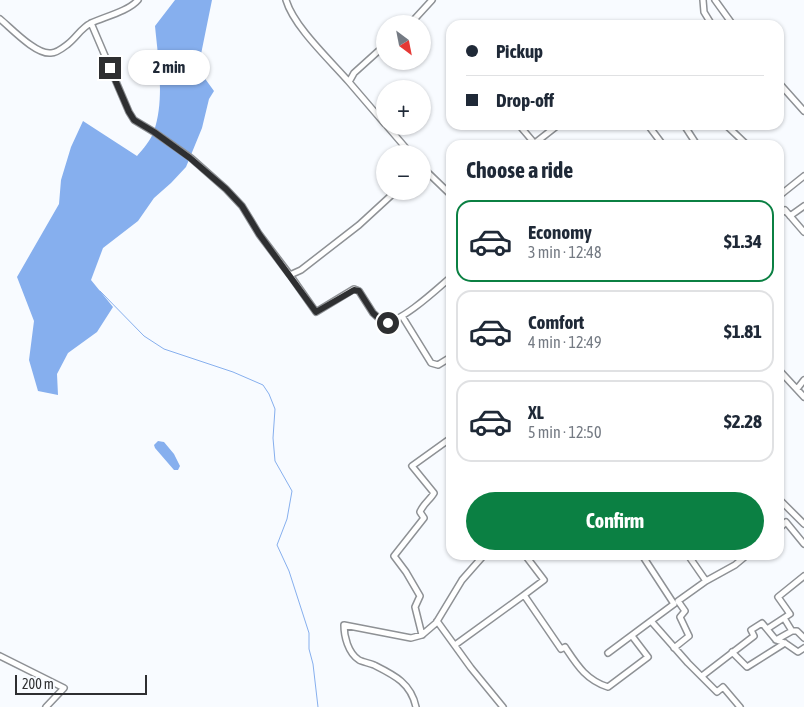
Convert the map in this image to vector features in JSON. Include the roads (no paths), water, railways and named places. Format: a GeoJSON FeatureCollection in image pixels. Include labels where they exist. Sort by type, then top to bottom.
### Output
{"type":"FeatureCollection","features":[{"type":"Feature","properties":{"kind":"street"},"geometry":{"type":"LineString","coordinates":[[1,22],[26,42],[50,54],[70,43],[83,27],[118,12],[136,3],[138,0]]}},
{"type":"Feature","properties":{"kind":"street"},"geometry":{"type":"LineString","coordinates":[[286,0],[290,11],[315,45],[376,113]]}},
{"type":"Feature","properties":{"kind":"street"},"geometry":{"type":"LineString","coordinates":[[418,15],[432,0]]}},
{"type":"Feature","properties":{"kind":"street"},"geometry":{"type":"LineString","coordinates":[[703,0],[704,12],[709,20]]}},
{"type":"Feature","properties":{"kind":"street"},"geometry":{"type":"LineString","coordinates":[[715,0],[729,20]]}},
{"type":"Feature","properties":{"kind":"street"},"geometry":{"type":"LineString","coordinates":[[91,23],[134,120],[165,139],[226,189],[242,206],[259,234],[316,312],[354,290],[359,291],[373,313],[384,323],[393,321],[446,281]]}},
{"type":"Feature","properties":{"kind":"street"},"geometry":{"type":"LineString","coordinates":[[349,82],[354,73],[376,54]]}},
{"type":"Feature","properties":{"kind":"street"},"geometry":{"type":"LineString","coordinates":[[784,89],[804,111]]}},
{"type":"Feature","properties":{"kind":"street"},"geometry":{"type":"LineString","coordinates":[[523,130],[532,140]]}},
{"type":"Feature","properties":{"kind":"street"},"geometry":{"type":"LineString","coordinates":[[541,140],[552,130]]}},
{"type":"Feature","properties":{"kind":"street"},"geometry":{"type":"LineString","coordinates":[[731,130],[742,140]]}},
{"type":"Feature","properties":{"kind":"street"},"geometry":{"type":"LineString","coordinates":[[395,135],[403,145]]}},
{"type":"Feature","properties":{"kind":"street"},"geometry":{"type":"LineString","coordinates":[[431,176],[446,190]]}},
{"type":"Feature","properties":{"kind":"street"},"geometry":{"type":"LineString","coordinates":[[784,192],[804,176]]}},
{"type":"Feature","properties":{"kind":"street"},"geometry":{"type":"LineString","coordinates":[[290,276],[301,270],[359,225],[386,200]]}},
{"type":"Feature","properties":{"kind":"street"},"geometry":{"type":"LineString","coordinates":[[790,216],[804,206]]}},
{"type":"Feature","properties":{"kind":"street"},"geometry":{"type":"LineString","coordinates":[[784,211],[804,232]]}},
{"type":"Feature","properties":{"kind":"street"},"geometry":{"type":"LineString","coordinates":[[402,316],[432,363],[438,365],[446,360]]}},
{"type":"Feature","properties":{"kind":"street"},"geometry":{"type":"LineString","coordinates":[[784,375],[804,397]]}},
{"type":"Feature","properties":{"kind":"street"},"geometry":{"type":"LineString","coordinates":[[797,389],[804,380]]}},
{"type":"Feature","properties":{"kind":"street"},"geometry":{"type":"LineString","coordinates":[[422,635],[415,607],[420,596],[394,556],[424,518],[420,512],[422,506],[434,493],[412,466],[446,442]]}},
{"type":"Feature","properties":{"kind":"street"},"geometry":{"type":"LineString","coordinates":[[784,503],[804,524]]}},
{"type":"Feature","properties":{"kind":"street"},"geometry":{"type":"LineString","coordinates":[[796,514],[786,522],[804,544]]}},
{"type":"Feature","properties":{"kind":"street"},"geometry":{"type":"LineString","coordinates":[[416,707],[412,694],[404,682],[396,676],[358,659],[350,649],[344,634],[344,625],[411,638],[422,635],[437,621],[462,580],[480,560]]}},
{"type":"Feature","properties":{"kind":"street"},"geometry":{"type":"LineString","coordinates":[[455,645],[544,580],[530,560]]}},
{"type":"Feature","properties":{"kind":"street"},"geometry":{"type":"LineString","coordinates":[[647,560],[676,602],[685,611],[680,617],[689,636],[674,648]]}},
{"type":"Feature","properties":{"kind":"street"},"geometry":{"type":"LineString","coordinates":[[691,560],[706,581]]}},
{"type":"Feature","properties":{"kind":"street"},"geometry":{"type":"LineString","coordinates":[[608,653],[706,581],[741,560]]}},
{"type":"Feature","properties":{"kind":"street"},"geometry":{"type":"LineString","coordinates":[[767,630],[790,614],[778,597],[804,576]]}},
{"type":"Feature","properties":{"kind":"street"},"geometry":{"type":"LineString","coordinates":[[524,595],[561,649],[565,647],[579,668],[595,683],[608,687],[648,657],[632,636]]}},
{"type":"Feature","properties":{"kind":"street"},"geometry":{"type":"LineString","coordinates":[[784,618],[792,631]]}},
{"type":"Feature","properties":{"kind":"street"},"geometry":{"type":"LineString","coordinates":[[437,621],[503,707]]}},
{"type":"Feature","properties":{"kind":"street"},"geometry":{"type":"LineString","coordinates":[[651,621],[674,648],[717,692],[723,687],[740,707]]}},
{"type":"Feature","properties":{"kind":"street"},"geometry":{"type":"LineString","coordinates":[[702,676],[754,636],[751,630],[762,623],[776,640],[785,643],[798,652],[804,648]]}},
{"type":"Feature","properties":{"kind":"street"},"geometry":{"type":"LineString","coordinates":[[776,640],[792,631],[797,631],[804,638]]}},
{"type":"Feature","properties":{"kind":"street"},"geometry":{"type":"LineString","coordinates":[[732,652],[747,667],[785,643]]}},
{"type":"Feature","properties":{"kind":"street"},"geometry":{"type":"LineString","coordinates":[[0,656],[64,688],[46,707]]}},
{"type":"Feature","properties":{"kind":"water"},"geometry":{"type":"Polygon","coordinates":[[[175,0],[212,0],[198,69],[214,91],[209,99],[202,128],[186,167],[154,198],[138,221],[103,248],[91,280],[113,307],[97,332],[68,353],[57,374],[58,395],[38,391],[29,360],[34,321],[17,277],[59,204],[61,180],[71,147],[83,121],[137,156],[151,138],[157,119],[160,92],[155,26],[175,0]]]}},
{"type":"Feature","properties":{"kind":"water"},"geometry":{"type":"Polygon","coordinates":[[[158,441],[164,442],[174,454],[180,466],[178,470],[174,470],[155,448],[154,445],[158,441]]]}},
{"type":"Feature","properties":{"kind":"waterway"},"geometry":{"type":"LineString","coordinates":[[100,291],[144,336],[164,349],[233,372],[263,385],[269,394],[275,409],[273,438],[275,461],[292,491],[287,519],[277,545],[289,571],[309,633],[309,649],[313,664],[318,707]]}}]}
